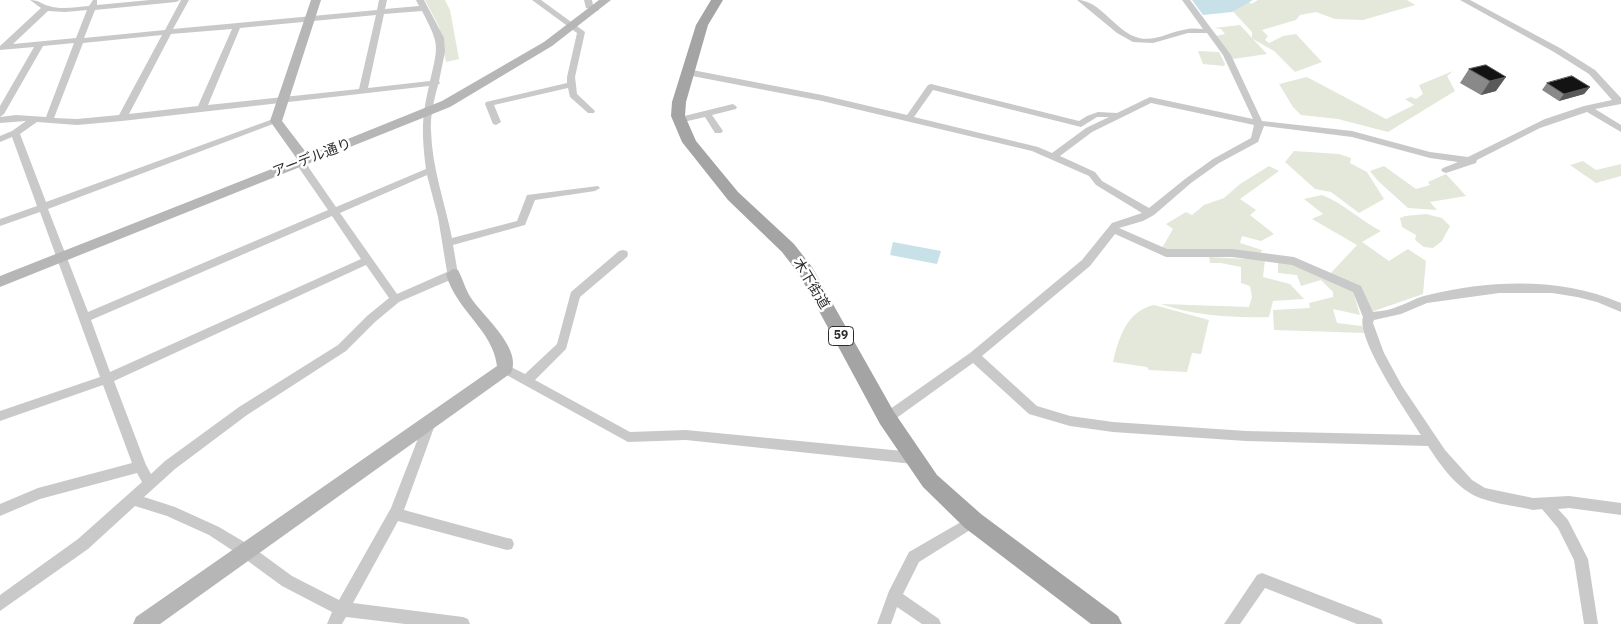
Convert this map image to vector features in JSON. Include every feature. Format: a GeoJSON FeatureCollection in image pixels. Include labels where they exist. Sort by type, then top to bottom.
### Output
{"type":"FeatureCollection","features":[{"type":"Feature","properties":{"kind":"main road","name":"木下街道"},"geometry":{"type":"LineString","coordinates":[[717,0],[702,25],[679,102],[680,120],[689,142],[733,196],[788,248],[806,271],[887,418],[913,458],[947,498],[973,521],[1110,624]]}},
{"type":"Feature","properties":{"kind":"street"},"geometry":{"type":"LineString","coordinates":[[34,0],[46,8],[64,10],[93,4],[176,0]]}},
{"type":"Feature","properties":{"kind":"street"},"geometry":{"type":"LineString","coordinates":[[122,118],[185,0]]}},
{"type":"Feature","properties":{"kind":"street"},"geometry":{"type":"LineString","coordinates":[[276,121],[316,0]]}},
{"type":"Feature","properties":{"kind":"street"},"geometry":{"type":"LineString","coordinates":[[363,91],[383,0]]}},
{"type":"Feature","properties":{"kind":"street"},"geometry":{"type":"LineString","coordinates":[[536,0],[582,32],[571,77],[573,95],[591,111]]}},
{"type":"Feature","properties":{"kind":"street","name":"アーデル通り"},"geometry":{"type":"LineString","coordinates":[[0,282],[427,113],[505,71],[574,25],[592,4],[606,0]]}},
{"type":"Feature","properties":{"kind":"street"},"geometry":{"type":"LineString","coordinates":[[1081,0],[1120,31],[1136,40],[1153,40],[1188,31],[1209,31]]}},
{"type":"Feature","properties":{"kind":"street"},"geometry":{"type":"LineString","coordinates":[[887,418],[974,356],[1086,263],[1116,225],[1139,219],[1150,213],[1188,181],[1216,161],[1255,140],[1259,123],[1238,75],[1186,0]]}},
{"type":"Feature","properties":{"kind":"street"},"geometry":{"type":"LineString","coordinates":[[1464,0],[1557,50],[1592,72],[1620,101]]}},
{"type":"Feature","properties":{"kind":"street"},"geometry":{"type":"LineString","coordinates":[[49,120],[93,4]]}},
{"type":"Feature","properties":{"kind":"street"},"geometry":{"type":"LineString","coordinates":[[2,48],[39,46],[78,40],[380,12],[422,4],[440,38],[441,52],[436,83],[427,113],[431,170],[448,243],[453,274],[460,293],[486,324],[505,354],[505,369]]}},
{"type":"Feature","properties":{"kind":"street"},"geometry":{"type":"LineString","coordinates":[[2,48],[46,8]]}},
{"type":"Feature","properties":{"kind":"street"},"geometry":{"type":"LineString","coordinates":[[201,110],[237,26]]}},
{"type":"Feature","properties":{"kind":"street"},"geometry":{"type":"LineString","coordinates":[[0,114],[39,46]]}},
{"type":"Feature","properties":{"kind":"street"},"geometry":{"type":"LineString","coordinates":[[687,72],[910,118],[1035,149],[1092,174],[1099,184],[1150,213]]}},
{"type":"Feature","properties":{"kind":"street"},"geometry":{"type":"LineString","coordinates":[[0,120],[36,119],[77,122],[436,83]]}},
{"type":"Feature","properties":{"kind":"street"},"geometry":{"type":"LineString","coordinates":[[496,122],[489,104],[572,84]]}},
{"type":"Feature","properties":{"kind":"street"},"geometry":{"type":"LineString","coordinates":[[910,118],[931,87],[1081,124],[1092,115],[1100,113],[1118,116]]}},
{"type":"Feature","properties":{"kind":"street"},"geometry":{"type":"LineString","coordinates":[[1054,156],[1089,130],[1150,100],[1259,123],[1340,132],[1430,155],[1473,161]]}},
{"type":"Feature","properties":{"kind":"street"},"geometry":{"type":"LineString","coordinates":[[1446,170],[1473,161],[1528,130],[1587,108],[1620,101]]}},
{"type":"Feature","properties":{"kind":"street"},"geometry":{"type":"LineString","coordinates":[[680,120],[733,107]]}},
{"type":"Feature","properties":{"kind":"street"},"geometry":{"type":"LineString","coordinates":[[1587,108],[1621,129]]}},
{"type":"Feature","properties":{"kind":"street"},"geometry":{"type":"LineString","coordinates":[[707,113],[718,131]]}},
{"type":"Feature","properties":{"kind":"street"},"geometry":{"type":"LineString","coordinates":[[0,139],[15,133],[36,119]]}},
{"type":"Feature","properties":{"kind":"street"},"geometry":{"type":"LineString","coordinates":[[276,121],[302,157],[304,168],[395,299]]}},
{"type":"Feature","properties":{"kind":"street"},"geometry":{"type":"LineString","coordinates":[[0,223],[276,121]]}},
{"type":"Feature","properties":{"kind":"street"},"geometry":{"type":"LineString","coordinates":[[15,133],[140,468],[150,482]]}},
{"type":"Feature","properties":{"kind":"street"},"geometry":{"type":"LineString","coordinates":[[85,318],[431,170]]}},
{"type":"Feature","properties":{"kind":"street"},"geometry":{"type":"LineString","coordinates":[[448,243],[521,223],[531,197],[596,188]]}},
{"type":"Feature","properties":{"kind":"street"},"geometry":{"type":"LineString","coordinates":[[1112,229],[1166,253],[1232,253],[1294,261],[1357,289],[1369,317],[1367,323],[1378,352],[1398,389],[1431,441],[1455,473],[1466,484],[1482,493],[1533,504],[1569,502],[1621,508]]}},
{"type":"Feature","properties":{"kind":"street"},"geometry":{"type":"LineString","coordinates":[[527,380],[562,346],[575,295],[623,254]]}},
{"type":"Feature","properties":{"kind":"street"},"geometry":{"type":"LineString","coordinates":[[0,416],[107,379],[368,260]]}},
{"type":"Feature","properties":{"kind":"street"},"geometry":{"type":"LineString","coordinates":[[0,604],[83,544],[150,482],[243,411],[342,348],[371,319],[395,299],[453,274]]}},
{"type":"Feature","properties":{"kind":"street"},"geometry":{"type":"LineString","coordinates":[[1369,317],[1405,309],[1428,298],[1537,288],[1568,290],[1602,299],[1621,308]]}},
{"type":"Feature","properties":{"kind":"street"},"geometry":{"type":"LineString","coordinates":[[974,356],[1033,410],[1070,421],[1113,427],[1246,436],[1431,441]]}},
{"type":"Feature","properties":{"kind":"street"},"geometry":{"type":"LineString","coordinates":[[505,369],[628,437],[686,435],[913,458]]}},
{"type":"Feature","properties":{"kind":"street"},"geometry":{"type":"LineString","coordinates":[[143,624],[505,369]]}},
{"type":"Feature","properties":{"kind":"street"},"geometry":{"type":"LineString","coordinates":[[334,624],[395,514],[430,422]]}},
{"type":"Feature","properties":{"kind":"street"},"geometry":{"type":"LineString","coordinates":[[0,510],[38,494],[140,468]]}},
{"type":"Feature","properties":{"kind":"street"},"geometry":{"type":"LineString","coordinates":[[133,499],[170,510],[214,531],[246,551],[287,582],[341,609],[463,624]]}},
{"type":"Feature","properties":{"kind":"street"},"geometry":{"type":"LineString","coordinates":[[1546,504],[1563,524],[1581,559],[1591,624]]}},
{"type":"Feature","properties":{"kind":"street"},"geometry":{"type":"LineString","coordinates":[[395,514],[507,544]]}},
{"type":"Feature","properties":{"kind":"street"},"geometry":{"type":"LineString","coordinates":[[884,624],[894,596],[914,558],[973,521]]}},
{"type":"Feature","properties":{"kind":"street"},"geometry":{"type":"LineString","coordinates":[[1231,624],[1262,580],[1376,624]]}},
{"type":"Feature","properties":{"kind":"street"},"geometry":{"type":"LineString","coordinates":[[894,596],[934,624]]}},
{"type":"Feature","properties":{"kind":"shaded area"},"geometry":{"type":"Polygon","coordinates":[[[425,0],[445,0],[450,10],[459,59],[446,62],[439,27],[425,0]]]}},
{"type":"Feature","properties":{"kind":"shaded area"},"geometry":{"type":"Polygon","coordinates":[[[1247,0],[1251,4],[1258,0],[1407,0],[1415,5],[1363,20],[1335,19],[1316,12],[1300,15],[1296,20],[1262,30],[1268,36],[1265,40],[1269,43],[1283,36],[1296,34],[1322,62],[1295,72],[1274,51],[1253,39],[1267,54],[1233,59],[1216,36],[1225,34],[1221,29],[1214,28],[1240,25],[1252,38],[1252,32],[1226,4],[1247,0]]]}},
{"type":"Feature","properties":{"kind":"shaded area"},"geometry":{"type":"Polygon","coordinates":[[[1198,51],[1219,52],[1225,64],[1224,66],[1203,64],[1198,51]]]}},
{"type":"Feature","properties":{"kind":"shaded area"},"geometry":{"type":"Polygon","coordinates":[[[1453,71],[1447,76],[1455,91],[1388,132],[1338,119],[1301,115],[1293,107],[1279,84],[1307,77],[1386,119],[1414,105],[1405,99],[1411,97],[1416,99],[1423,94],[1419,85],[1453,71]]]}},
{"type":"Feature","properties":{"kind":"shaded area"},"geometry":{"type":"Polygon","coordinates":[[[1294,151],[1339,154],[1351,158],[1350,163],[1367,172],[1384,199],[1359,213],[1331,192],[1315,189],[1285,162],[1294,151]]]}},
{"type":"Feature","properties":{"kind":"shaded area"},"geometry":{"type":"Polygon","coordinates":[[[1583,161],[1596,170],[1621,164],[1621,176],[1596,183],[1570,165],[1583,161]]]}},
{"type":"Feature","properties":{"kind":"shaded area"},"geometry":{"type":"Polygon","coordinates":[[[1269,166],[1279,171],[1240,199],[1256,210],[1250,215],[1274,234],[1261,241],[1242,236],[1240,243],[1262,250],[1261,253],[1168,250],[1162,248],[1173,229],[1166,224],[1186,212],[1192,215],[1204,205],[1224,198],[1240,184],[1269,166]]]}},
{"type":"Feature","properties":{"kind":"shaded area"},"geometry":{"type":"Polygon","coordinates":[[[1384,166],[1416,189],[1430,185],[1428,182],[1446,174],[1466,196],[1430,202],[1437,210],[1408,208],[1378,181],[1370,171],[1384,166]]]}},
{"type":"Feature","properties":{"kind":"shaded area"},"geometry":{"type":"Polygon","coordinates":[[[1322,195],[1381,231],[1362,242],[1389,261],[1408,249],[1426,261],[1423,294],[1371,312],[1361,287],[1330,274],[1357,245],[1312,219],[1323,214],[1304,199],[1322,195]]]}},
{"type":"Feature","properties":{"kind":"shaded area"},"geometry":{"type":"Polygon","coordinates":[[[1426,214],[1442,218],[1450,226],[1442,241],[1433,248],[1424,247],[1415,240],[1416,235],[1402,227],[1400,218],[1426,214]]]}},
{"type":"Feature","properties":{"kind":"shaded area"},"geometry":{"type":"Polygon","coordinates":[[[1209,257],[1265,260],[1263,277],[1290,284],[1304,299],[1273,301],[1269,317],[1215,315],[1161,304],[1249,307],[1252,297],[1250,286],[1241,283],[1241,267],[1210,263],[1209,257]]]}},
{"type":"Feature","properties":{"kind":"shaded area"},"geometry":{"type":"Polygon","coordinates":[[[1278,263],[1294,264],[1353,291],[1360,315],[1333,309],[1337,323],[1362,326],[1366,333],[1274,330],[1273,310],[1310,308],[1309,303],[1333,297],[1333,292],[1321,280],[1301,286],[1297,275],[1278,273],[1278,263]]]}},
{"type":"Feature","properties":{"kind":"shaded area"},"geometry":{"type":"Polygon","coordinates":[[[1154,305],[1209,320],[1201,354],[1192,353],[1187,372],[1149,370],[1147,367],[1113,362],[1121,335],[1131,319],[1145,308],[1154,305]]]}},
{"type":"Feature","properties":{"kind":"water"},"geometry":{"type":"Polygon","coordinates":[[[1192,0],[1253,0],[1232,12],[1203,15],[1192,0]]]}},
{"type":"Feature","properties":{"kind":"water"},"geometry":{"type":"Polygon","coordinates":[[[893,242],[941,251],[937,264],[890,255],[893,242]]]}},
{"type":"Feature","properties":{"kind":"building"},"geometry":{"type":"Polygon","coordinates":[[[1486,65],[1506,77],[1490,81],[1469,69],[1486,65]]]}},
{"type":"Feature","properties":{"kind":"building"},"geometry":{"type":"Polygon","coordinates":[[[1572,76],[1590,87],[1564,94],[1547,83],[1572,76]]]}}]}
